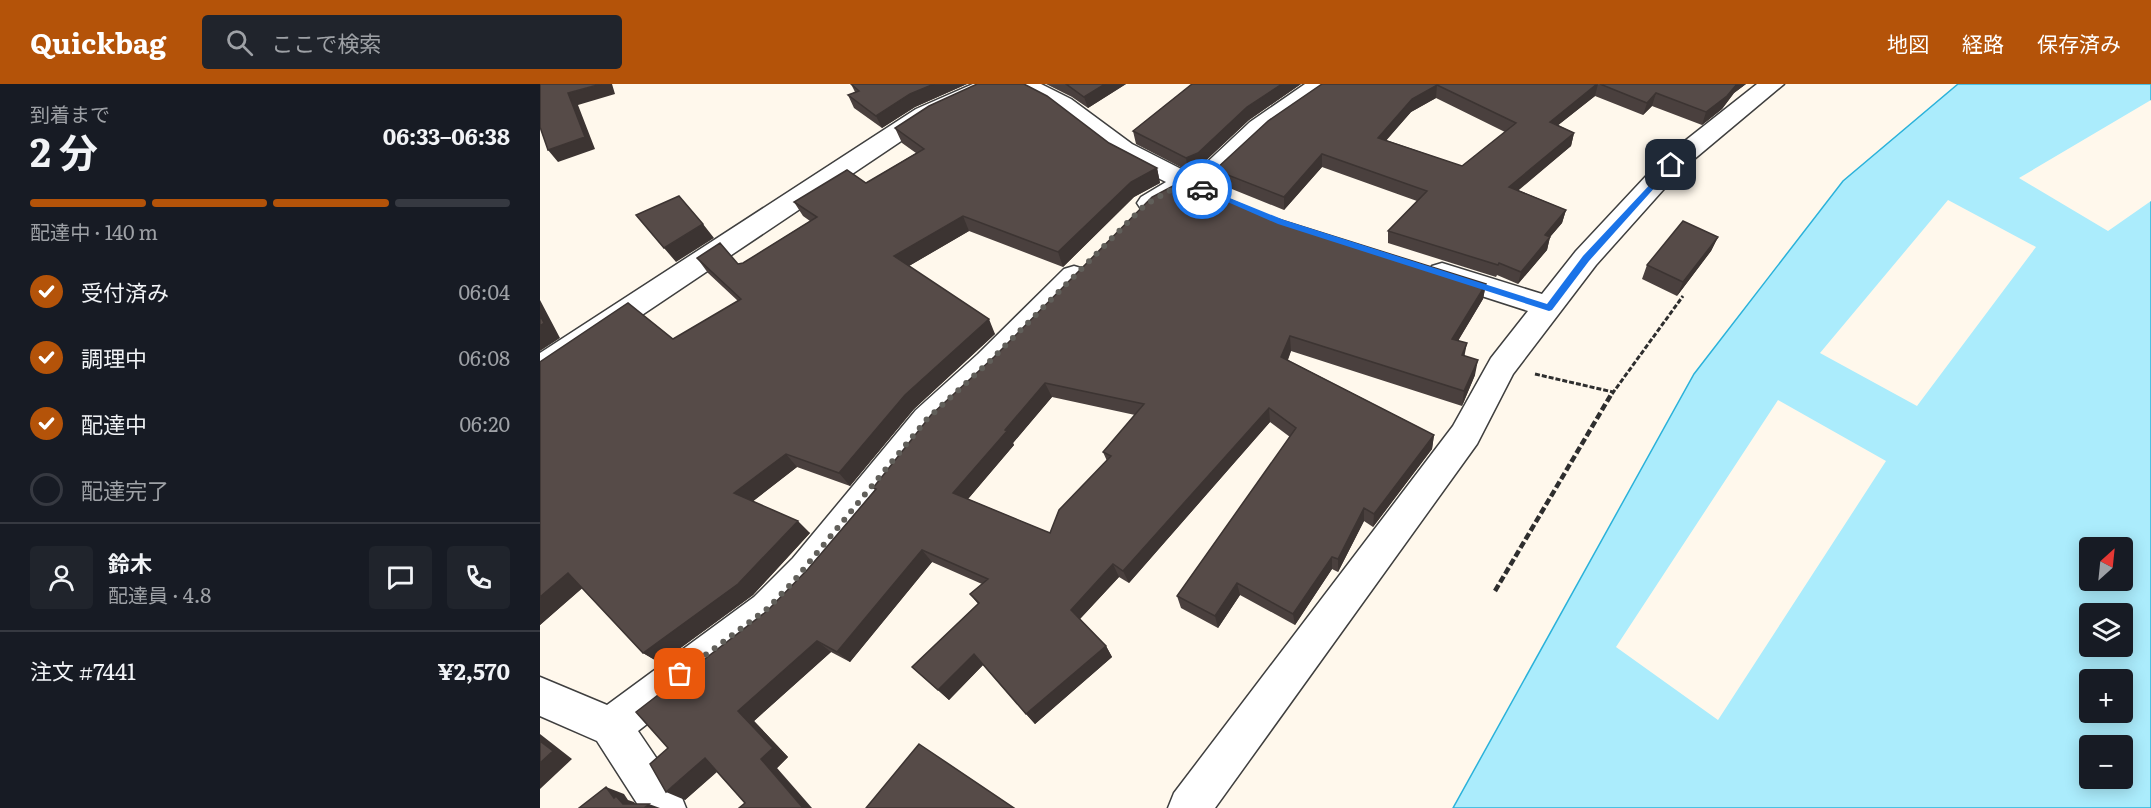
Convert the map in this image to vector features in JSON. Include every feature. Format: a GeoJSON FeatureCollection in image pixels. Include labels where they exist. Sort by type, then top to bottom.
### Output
{"type":"FeatureCollection","features":[{"type":"Feature","properties":{"kind":"street"},"geometry":{"type":"LineString","coordinates":[[540,368],[925,114],[993,84]]}},
{"type":"Feature","properties":{"kind":"street"},"geometry":{"type":"LineString","coordinates":[[1022,84],[1062,104],[1123,150],[1188,184],[1227,199]]}},
{"type":"Feature","properties":{"kind":"street"},"geometry":{"type":"LineString","coordinates":[[1128,222],[1145,205],[1171,190],[1210,174],[1259,127],[1321,84]]}},
{"type":"Feature","properties":{"kind":"street"},"geometry":{"type":"LineString","coordinates":[[1190,808],[1466,435],[1497,374],[1586,258],[1671,165],[1772,84]]}},
{"type":"Feature","properties":{"kind":"street"},"geometry":{"type":"LineString","coordinates":[[611,727],[767,609],[806,569],[927,419],[989,362],[1096,255]]}},
{"type":"Feature","properties":{"kind":"street"},"geometry":{"type":"LineString","coordinates":[[1418,266],[1549,307]]}},
{"type":"Feature","properties":{"kind":"street"},"geometry":{"type":"LineString","coordinates":[[540,696],[611,727],[664,808]]}},
{"type":"Feature","properties":{"kind":"path"},"geometry":{"type":"LineString","coordinates":[[1495,591],[1613,392],[1683,296]]}},
{"type":"Feature","properties":{"kind":"path"},"geometry":{"type":"LineString","coordinates":[[1497,374],[1526,373],[1613,392]]}},
{"type":"Feature","properties":{"kind":"water"},"geometry":{"type":"Polygon","coordinates":[[[1958,84],[2151,84],[2151,808],[1453,808],[1694,374],[1843,181],[1958,84]]]}},
{"type":"Feature","properties":{"kind":"pier"},"geometry":{"type":"Polygon","coordinates":[[[2151,100],[2151,201],[2108,231],[2019,178],[2151,100]]]}},
{"type":"Feature","properties":{"kind":"pier"},"geometry":{"type":"Polygon","coordinates":[[[1948,200],[2036,247],[1917,406],[1820,353],[1948,200]]]}},
{"type":"Feature","properties":{"kind":"pier"},"geometry":{"type":"Polygon","coordinates":[[[1778,400],[1886,461],[1718,720],[1616,647],[1778,400]]]}},
{"type":"Feature","properties":{"kind":"building"},"geometry":{"type":"Polygon","coordinates":[[[540,84],[601,84],[568,93],[585,137],[548,150],[540,127],[540,84]]]}},
{"type":"Feature","properties":{"kind":"building"},"geometry":{"type":"Polygon","coordinates":[[[851,84],[934,84],[910,94],[876,116],[848,95],[859,91],[851,84]]]}},
{"type":"Feature","properties":{"kind":"building"},"geometry":{"type":"Polygon","coordinates":[[[977,84],[1024,84],[1047,96],[1109,143],[1157,168],[1131,182],[1058,252],[963,216],[894,256],[989,319],[905,395],[839,473],[786,454],[734,493],[798,521],[738,584],[643,653],[568,573],[540,597],[540,362],[628,303],[673,339],[741,299],[697,258],[720,243],[738,264],[743,263],[817,217],[794,202],[847,170],[866,183],[924,149],[895,128],[929,106],[977,84]]]}},
{"type":"Feature","properties":{"kind":"building"},"geometry":{"type":"Polygon","coordinates":[[[1066,84],[1105,84],[1084,97],[1066,84]]]}},
{"type":"Feature","properties":{"kind":"building"},"geometry":{"type":"Polygon","coordinates":[[[1192,84],[1282,84],[1247,107],[1198,153],[1186,158],[1133,131],[1192,84]]]}},
{"type":"Feature","properties":{"kind":"building"},"geometry":{"type":"Polygon","coordinates":[[[1322,84],[1597,84],[1550,122],[1574,133],[1509,187],[1566,210],[1545,235],[1550,237],[1521,272],[1499,263],[1498,265],[1388,231],[1427,191],[1322,154],[1284,197],[1215,170],[1268,121],[1322,84]],[[1437,85],[1412,99],[1378,138],[1462,166],[1516,123],[1437,85]]]}},
{"type":"Feature","properties":{"kind":"building"},"geometry":{"type":"Polygon","coordinates":[[[1600,84],[1737,84],[1727,96],[1706,112],[1656,93],[1647,103],[1600,84]]]}},
{"type":"Feature","properties":{"kind":"building"},"geometry":{"type":"Polygon","coordinates":[[[1184,180],[1269,216],[1486,284],[1452,339],[1467,343],[1462,355],[1478,360],[1464,391],[1290,336],[1281,357],[1434,435],[1374,514],[1364,508],[1338,559],[1332,557],[1293,614],[1237,583],[1215,616],[1177,596],[1296,428],[1269,408],[1123,571],[1113,564],[1071,610],[1106,646],[1026,714],[974,654],[938,690],[912,667],[979,603],[970,594],[988,579],[922,550],[837,652],[817,641],[738,711],[773,748],[761,759],[803,808],[739,808],[745,803],[705,758],[666,792],[650,764],[668,748],[636,712],[767,611],[808,569],[876,489],[873,488],[931,415],[994,357],[1152,197],[1184,180]],[[1045,383],[953,493],[1050,533],[1059,510],[1111,456],[1103,452],[1144,404],[1045,383]]]}},
{"type":"Feature","properties":{"kind":"building"},"geometry":{"type":"Polygon","coordinates":[[[679,196],[703,224],[664,248],[636,215],[679,196]]]}},
{"type":"Feature","properties":{"kind":"building"},"geometry":{"type":"Polygon","coordinates":[[[1683,221],[1718,237],[1683,282],[1647,265],[1683,221]]]}},
{"type":"Feature","properties":{"kind":"building"},"geometry":{"type":"Polygon","coordinates":[[[540,741],[553,751],[540,763],[540,741]]]}},
{"type":"Feature","properties":{"kind":"building"},"geometry":{"type":"Polygon","coordinates":[[[919,744],[1014,808],[866,808],[919,744]]]}},
{"type":"Feature","properties":{"kind":"building"},"geometry":{"type":"Polygon","coordinates":[[[606,787],[614,798],[616,796],[623,804],[649,804],[644,808],[579,808],[606,787]]]}},
{"type":"Feature","properties":{"kind":"way so far"},"geometry":{"type":"LineString","coordinates":[[680,674],[767,609],[806,569],[927,419],[989,362],[1145,205],[1171,190],[1188,184],[1202,189]]}},
{"type":"Feature","properties":{"kind":"route"},"geometry":{"type":"LineString","coordinates":[[1202,189],[1281,222],[1549,307],[1586,258],[1671,165]]}}]}
